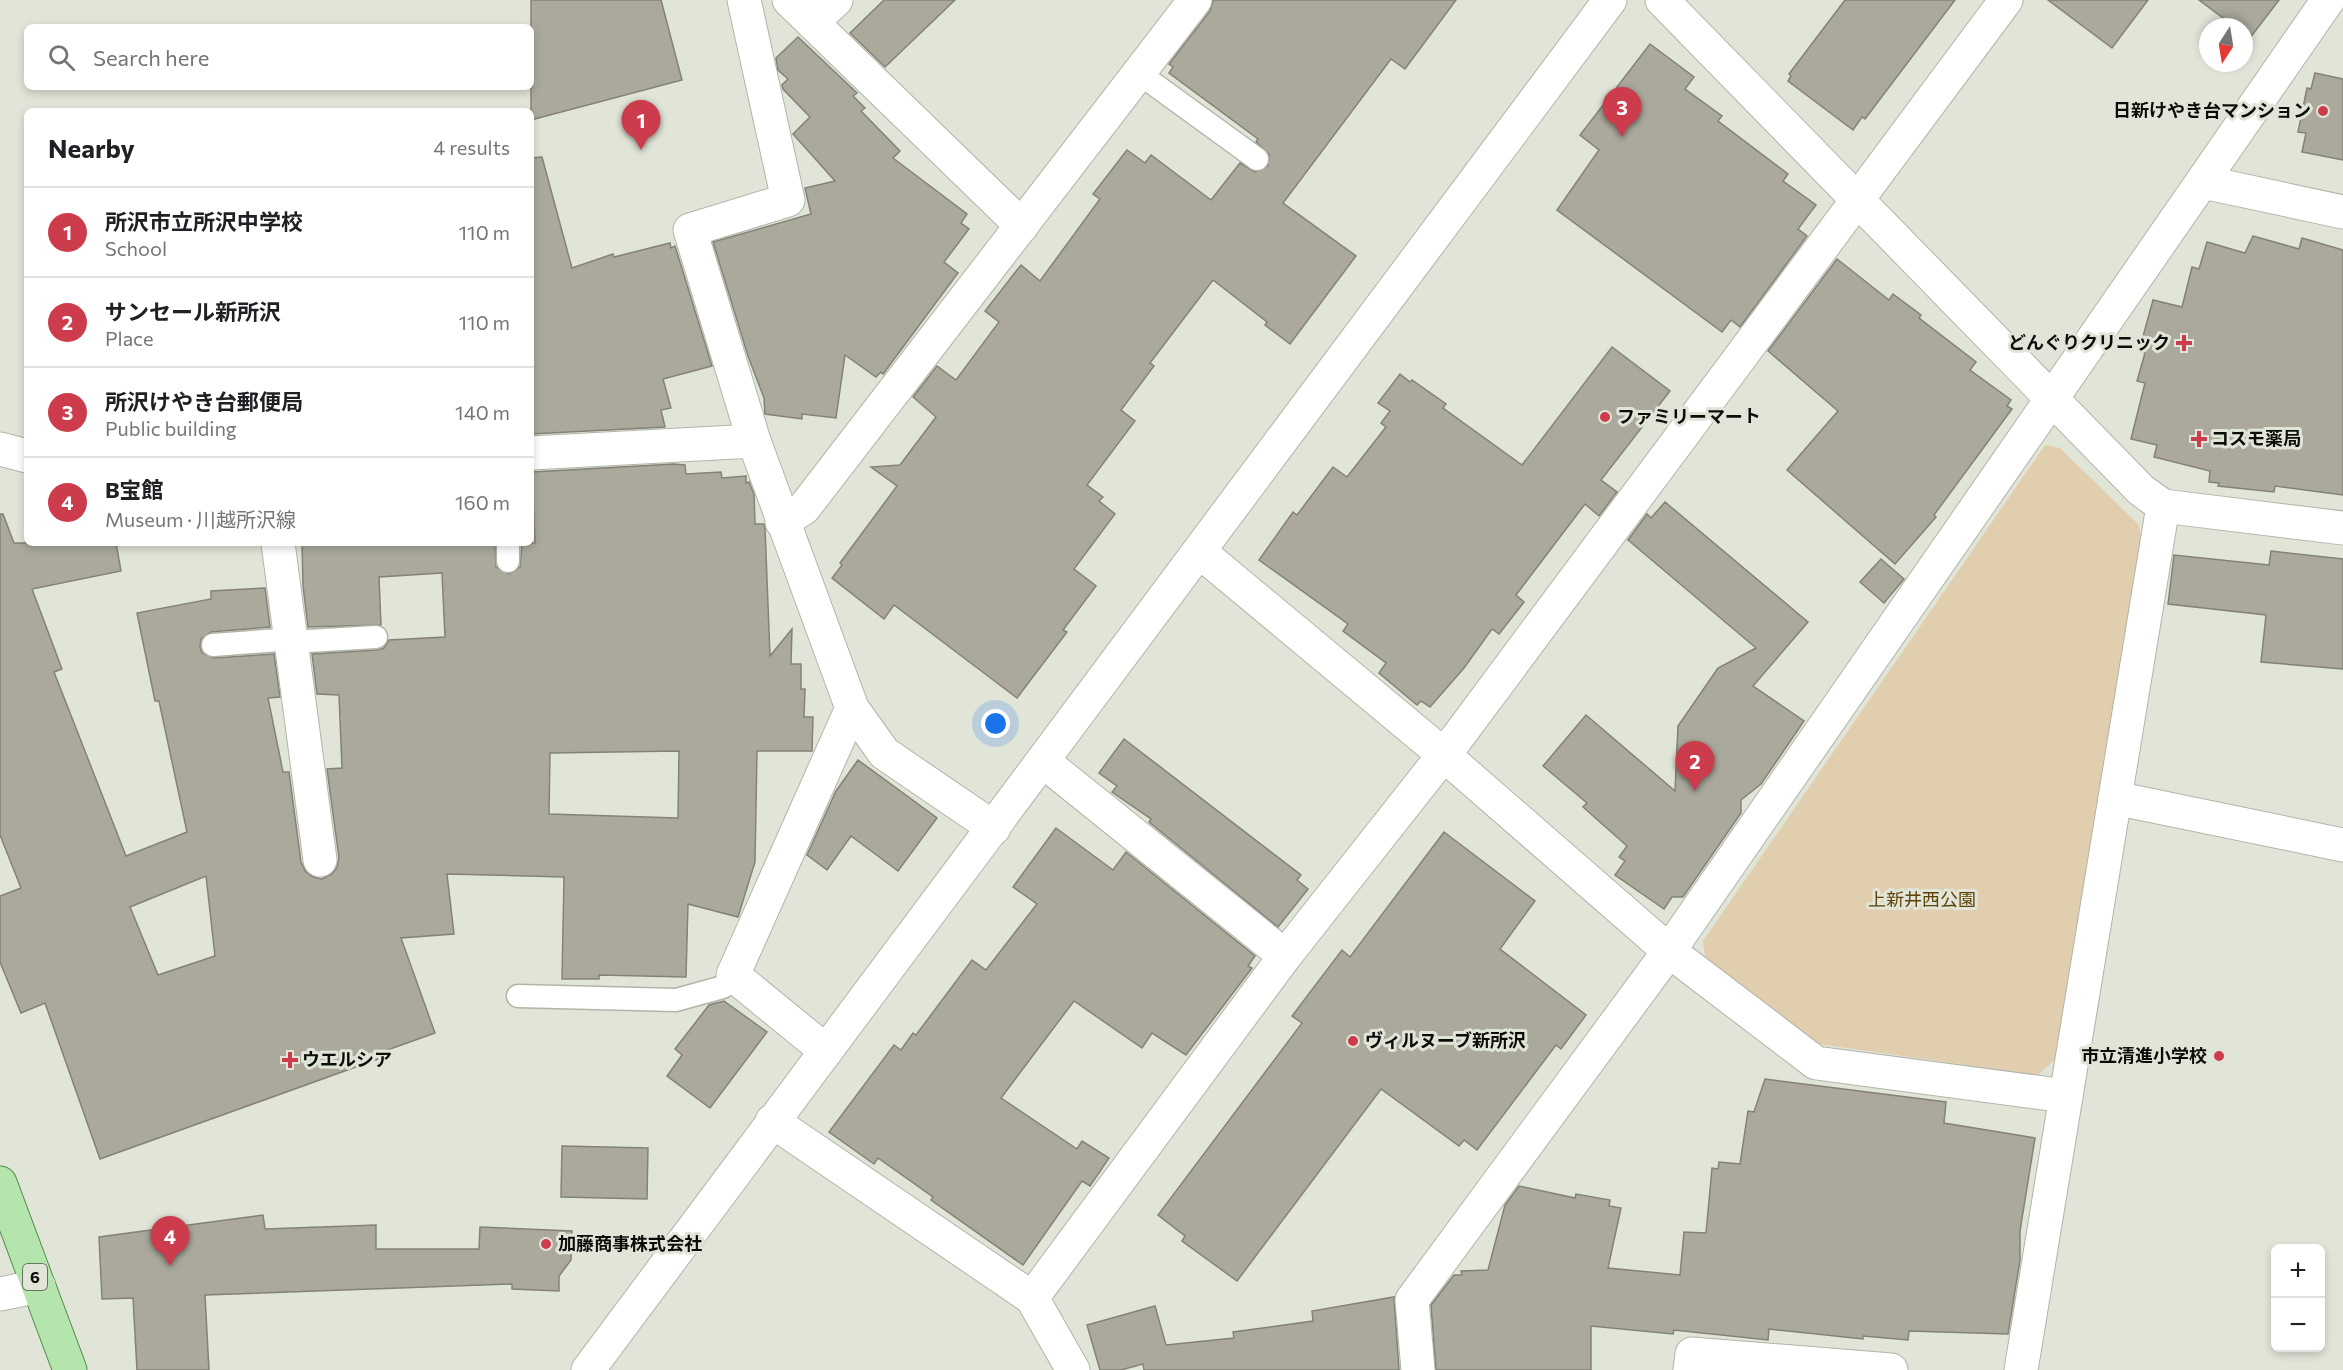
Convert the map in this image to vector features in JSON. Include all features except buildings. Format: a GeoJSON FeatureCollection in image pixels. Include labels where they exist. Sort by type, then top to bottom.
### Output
{"type":"FeatureCollection","features":[{"type":"Feature","properties":{"kind":"main road","name":"6"},"geometry":{"type":"LineString","coordinates":[[0,1184],[70,1370]]}},
{"type":"Feature","properties":{"kind":"street"},"geometry":{"type":"LineString","coordinates":[[744,0],[788,200],[690,230],[754,441],[852,708],[884,753],[994,828]]}},
{"type":"Feature","properties":{"kind":"street"},"geometry":{"type":"LineString","coordinates":[[836,0],[801,11],[1022,226]]}},
{"type":"Feature","properties":{"kind":"street"},"geometry":{"type":"LineString","coordinates":[[782,522],[804,508],[1195,0]]}},
{"type":"Feature","properties":{"kind":"street"},"geometry":{"type":"LineString","coordinates":[[588,1370],[772,1121],[1044,762],[1610,0]]}},
{"type":"Feature","properties":{"kind":"street"},"geometry":{"type":"LineString","coordinates":[[1662,0],[2141,490],[2163,506],[2343,528]]}},
{"type":"Feature","properties":{"kind":"street"},"geometry":{"type":"LineString","coordinates":[[1032,1298],[1285,956],[1444,755],[2006,0]]}},
{"type":"Feature","properties":{"kind":"street"},"geometry":{"type":"LineString","coordinates":[[1418,1370],[1412,1300],[1669,951],[2050,397],[2203,182],[2328,0]]}},
{"type":"Feature","properties":{"kind":"street"},"geometry":{"type":"LineString","coordinates":[[2203,182],[2224,189],[2343,212]]}},
{"type":"Feature","properties":{"kind":"street"},"geometry":{"type":"LineString","coordinates":[[534,453],[754,441]]}},
{"type":"Feature","properties":{"kind":"street"},"geometry":{"type":"LineString","coordinates":[[0,449],[24,455]]}},
{"type":"Feature","properties":{"kind":"street"},"geometry":{"type":"LineString","coordinates":[[2021,1370],[2163,506]]}},
{"type":"Feature","properties":{"kind":"street"},"geometry":{"type":"LineString","coordinates":[[279,546],[320,860]]}},
{"type":"Feature","properties":{"kind":"street"},"geometry":{"type":"LineString","coordinates":[[1200,552],[1444,755],[1669,951],[1816,1063],[2066,1096]]}},
{"type":"Feature","properties":{"kind":"street"},"geometry":{"type":"LineString","coordinates":[[826,1051],[734,975],[852,708]]}},
{"type":"Feature","properties":{"kind":"street"},"geometry":{"type":"LineString","coordinates":[[1044,762],[1285,956]]}},
{"type":"Feature","properties":{"kind":"street"},"geometry":{"type":"LineString","coordinates":[[2115,798],[2343,845]]}},
{"type":"Feature","properties":{"kind":"street"},"geometry":{"type":"LineString","coordinates":[[772,1121],[1032,1298],[1073,1370]]}},
{"type":"Feature","properties":{"kind":"street"},"geometry":{"type":"LineString","coordinates":[[0,1294],[39,1286]]}},
{"type":"Feature","properties":{"kind":"street"},"geometry":{"type":"LineString","coordinates":[[1690,1370],[1692,1354],[1891,1370]]}},
{"type":"Feature","properties":{"kind":"lane"},"geometry":{"type":"LineString","coordinates":[[1140,74],[1257,159]]}},
{"type":"Feature","properties":{"kind":"lane"},"geometry":{"type":"LineString","coordinates":[[213,645],[376,637]]}},
{"type":"Feature","properties":{"kind":"lane"},"geometry":{"type":"LineString","coordinates":[[518,996],[675,1000],[723,987],[734,975]]}},
{"type":"Feature","properties":{"kind":"green space","name":"上新井西公園"},"geometry":{"type":"Polygon","coordinates":[[[2045,445],[2060,448],[2139,525],[2141,537],[2055,1060],[2038,1075],[1818,1044],[1705,958],[1703,941],[2045,445]]]}},
{"type":"Feature","properties":{"kind":"place","name":"日新けやき台マンション"},"geometry":{"type":"Point","coordinates":[2323,111]}},
{"type":"Feature","properties":{"kind":"place","name":"所沢けやき台郵便局"},"geometry":{"type":"Point","coordinates":[1622,137]}},
{"type":"Feature","properties":{"kind":"place","name":"所沢市立所沢中学校"},"geometry":{"type":"Point","coordinates":[641,150]}},
{"type":"Feature","properties":{"kind":"place","name":"どんぐりクリニック"},"geometry":{"type":"Point","coordinates":[2184,343]}},
{"type":"Feature","properties":{"kind":"place","name":"ファミリーマート"},"geometry":{"type":"Point","coordinates":[1605,417]}},
{"type":"Feature","properties":{"kind":"place","name":"コスモ薬局"},"geometry":{"type":"Point","coordinates":[2199,439]}},
{"type":"Feature","properties":{"kind":"place","name":"サンセール新所沢"},"geometry":{"type":"Point","coordinates":[1695,791]}},
{"type":"Feature","properties":{"kind":"place","name":"ヴィルヌーブ新所沢"},"geometry":{"type":"Point","coordinates":[1353,1041]}},
{"type":"Feature","properties":{"kind":"place","name":"市立清進小学校"},"geometry":{"type":"Point","coordinates":[2219,1056]}},
{"type":"Feature","properties":{"kind":"place","name":"ウエルシア"},"geometry":{"type":"Point","coordinates":[290,1060]}},
{"type":"Feature","properties":{"kind":"place","name":"加藤商事株式会社"},"geometry":{"type":"Point","coordinates":[546,1244]}},
{"type":"Feature","properties":{"kind":"place","name":"B宝館"},"geometry":{"type":"Point","coordinates":[170,1266]}}]}
